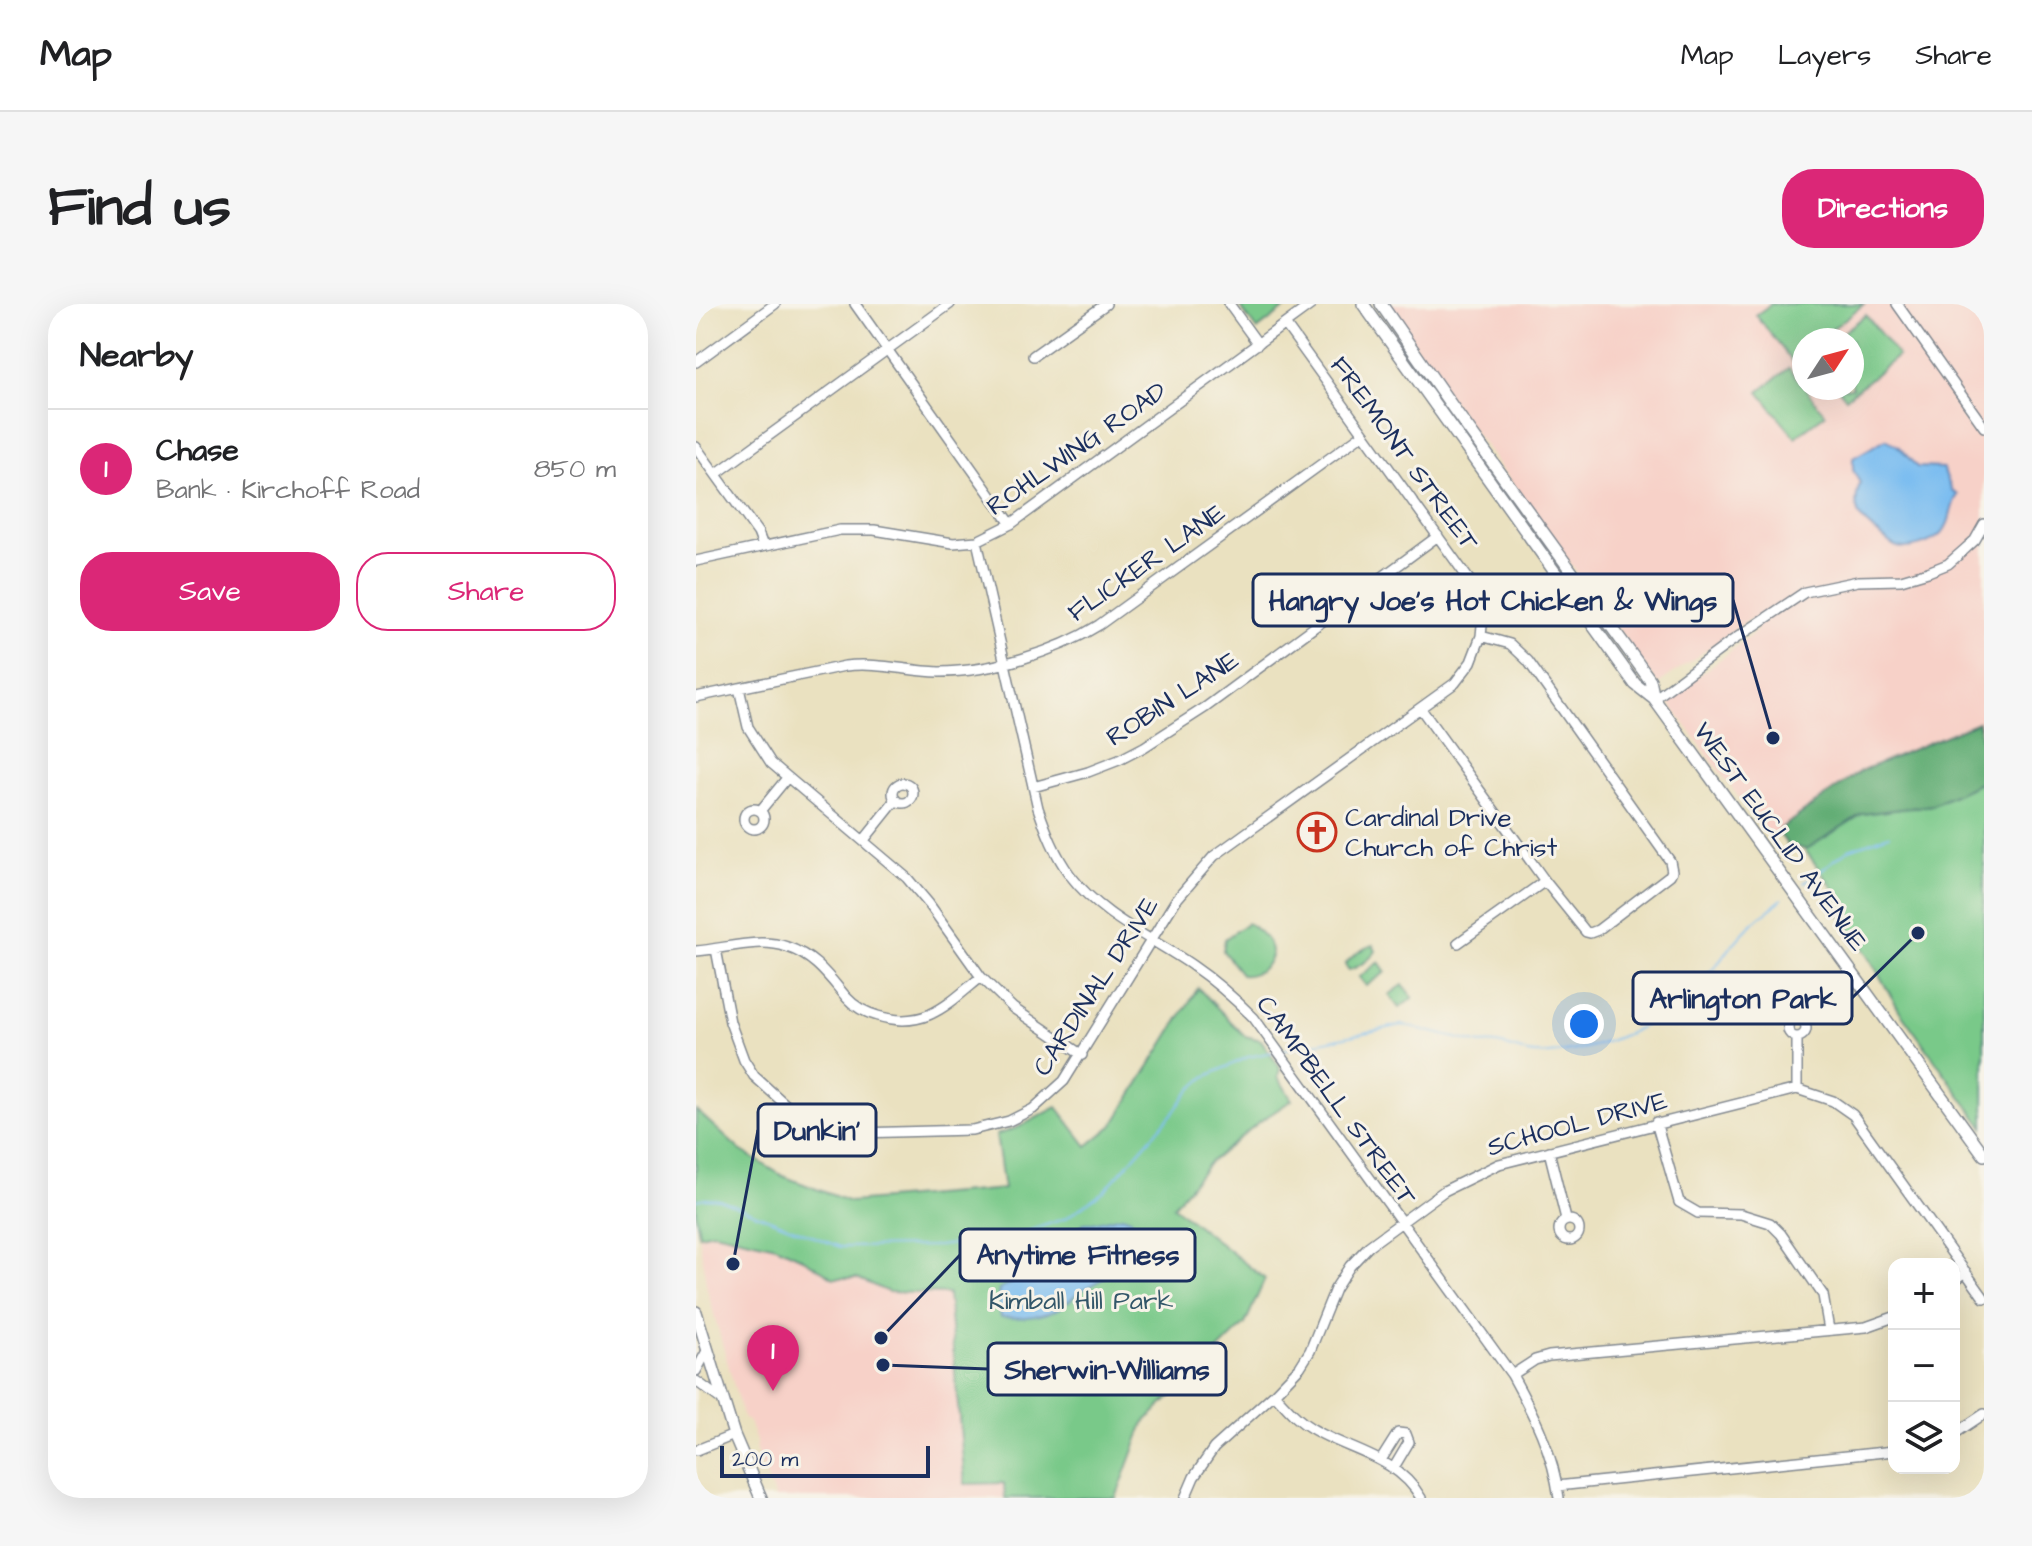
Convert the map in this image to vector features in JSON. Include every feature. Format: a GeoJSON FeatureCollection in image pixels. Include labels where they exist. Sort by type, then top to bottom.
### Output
{"type":"FeatureCollection","features":[{"type":"Feature","properties":{"kind":"main road","name":"WEST EUCLID AVENUE"},"geometry":{"type":"LineString","coordinates":[[1363,304],[1635,684],[1654,699],[1984,1155]]}},
{"type":"Feature","properties":{"kind":"main road","name":"WEST EUCLID AVENUE"},"geometry":{"type":"LineString","coordinates":[[1381,304],[1650,680],[1654,699]]}},
{"type":"Feature","properties":{"kind":"main road"},"geometry":{"type":"LineString","coordinates":[[696,1312],[698,1329],[734,1435],[761,1498]]}},
{"type":"Feature","properties":{"kind":"street"},"geometry":{"type":"LineString","coordinates":[[696,362],[775,304]]}},
{"type":"Feature","properties":{"kind":"street"},"geometry":{"type":"LineString","coordinates":[[855,304],[1011,524]]}},
{"type":"Feature","properties":{"kind":"street"},"geometry":{"type":"LineString","coordinates":[[716,474],[950,304]]}},
{"type":"Feature","properties":{"kind":"street"},"geometry":{"type":"LineString","coordinates":[[1033,356],[1106,304]]}},
{"type":"Feature","properties":{"kind":"street"},"geometry":{"type":"LineString","coordinates":[[1229,304],[1258,344]]}},
{"type":"Feature","properties":{"kind":"street","name":"ROHLWING ROAD"},"geometry":{"type":"LineString","coordinates":[[696,561],[840,530],[874,530],[953,543],[977,541],[1011,524],[1312,304]]}},
{"type":"Feature","properties":{"kind":"street"},"geometry":{"type":"LineString","coordinates":[[1897,304],[1984,427]]}},
{"type":"Feature","properties":{"kind":"street","name":"FREMONT STREET"},"geometry":{"type":"LineString","coordinates":[[1285,324],[1475,588],[1481,603],[1481,636]]}},
{"type":"Feature","properties":{"kind":"street","name":"FLICKER LANE"},"geometry":{"type":"LineString","coordinates":[[696,697],[860,664],[940,672],[1005,662],[1059,647],[1099,625],[1363,434]]}},
{"type":"Feature","properties":{"kind":"street"},"geometry":{"type":"LineString","coordinates":[[696,447],[756,530],[763,546]]}},
{"type":"Feature","properties":{"kind":"street"},"geometry":{"type":"LineString","coordinates":[[1654,699],[1805,592],[1858,581],[1901,580],[1928,572],[1948,564],[1975,540],[1984,524]]}},
{"type":"Feature","properties":{"kind":"street","name":"ROBIN LANE"},"geometry":{"type":"LineString","coordinates":[[1033,787],[1119,760],[1144,747],[1206,707],[1438,536]]}},
{"type":"Feature","properties":{"kind":"street","name":"CAMPBELL STREET"},"geometry":{"type":"LineString","coordinates":[[977,541],[1033,787],[1051,842],[1070,874],[1106,911],[1226,991],[1254,1018],[1512,1375],[1548,1446],[1559,1498]]}},
{"type":"Feature","properties":{"kind":"street"},"geometry":{"type":"LineString","coordinates":[[1421,709],[1545,881],[1586,932],[1598,930],[1667,879],[1672,871],[1670,861],[1528,661],[1510,644],[1481,636]]}},
{"type":"Feature","properties":{"kind":"street","name":"CARDINAL DRIVE"},"geometry":{"type":"LineString","coordinates":[[716,949],[730,1022],[744,1060],[754,1076],[796,1114],[824,1127],[866,1133],[955,1132],[1009,1121],[1033,1109],[1064,1081],[1176,900],[1214,856],[1455,683],[1471,662],[1481,636]]}},
{"type":"Feature","properties":{"kind":"street"},"geometry":{"type":"LineString","coordinates":[[739,688],[748,727],[755,742],[787,778],[864,840],[916,888],[981,977],[1013,1008],[1082,1055]]}},
{"type":"Feature","properties":{"kind":"street"},"geometry":{"type":"LineString","coordinates":[[760,811],[787,778]]}},
{"type":"Feature","properties":{"kind":"street"},"geometry":{"type":"LineString","coordinates":[[864,840],[896,800]]}},
{"type":"Feature","properties":{"kind":"street"},"geometry":{"type":"LineString","coordinates":[[1458,943],[1545,881]]}},
{"type":"Feature","properties":{"kind":"street"},"geometry":{"type":"LineString","coordinates":[[696,951],[762,942],[789,947],[819,965],[859,1008],[891,1020],[927,1018],[981,977]]}},
{"type":"Feature","properties":{"kind":"street"},"geometry":{"type":"LineString","coordinates":[[1797,1037],[1797,1089],[1833,1101],[1853,1115],[1984,1298]]}},
{"type":"Feature","properties":{"kind":"street","name":"SCHOOL DRIVE"},"geometry":{"type":"LineString","coordinates":[[1185,1498],[1194,1477],[1214,1448],[1300,1367],[1310,1351],[1335,1289],[1350,1266],[1369,1246],[1400,1222],[1469,1177],[1499,1164],[1656,1122],[1797,1089]]}},
{"type":"Feature","properties":{"kind":"street"},"geometry":{"type":"LineString","coordinates":[[1656,1122],[1679,1202],[1698,1213],[1741,1214],[1770,1223],[1823,1295],[1829,1330]]}},
{"type":"Feature","properties":{"kind":"street"},"geometry":{"type":"LineString","coordinates":[[1549,1151],[1566,1219]]}},
{"type":"Feature","properties":{"kind":"street"},"geometry":{"type":"LineString","coordinates":[[1960,1276],[1966,1272]]}},
{"type":"Feature","properties":{"kind":"street"},"geometry":{"type":"LineString","coordinates":[[1512,1375],[1535,1360],[1549,1356],[1866,1327],[1888,1319]]}},
{"type":"Feature","properties":{"kind":"street"},"geometry":{"type":"LineString","coordinates":[[696,1371],[707,1351]]}},
{"type":"Feature","properties":{"kind":"street"},"geometry":{"type":"LineString","coordinates":[[696,1381],[722,1400]]}},
{"type":"Feature","properties":{"kind":"street"},"geometry":{"type":"LineString","coordinates":[[1274,1394],[1298,1420],[1310,1428],[1381,1460],[1409,1483],[1421,1498]]}},
{"type":"Feature","properties":{"kind":"street"},"geometry":{"type":"LineString","coordinates":[[1960,1430],[1984,1414]]}},
{"type":"Feature","properties":{"kind":"street"},"geometry":{"type":"LineString","coordinates":[[1381,1460],[1398,1433],[1406,1434],[1409,1442],[1393,1469]]}},
{"type":"Feature","properties":{"kind":"street"},"geometry":{"type":"LineString","coordinates":[[697,1450],[734,1435]]}},
{"type":"Feature","properties":{"kind":"street"},"geometry":{"type":"LineString","coordinates":[[1557,1486],[1888,1452]]}},
{"type":"Feature","properties":{"kind":"shaded area"},"geometry":{"type":"Polygon","coordinates":[[[1389,304],[1984,304],[1984,731],[1977,723],[1861,771],[1768,837],[1667,700],[1758,630],[1750,619],[1658,684],[1441,386],[1389,304]]]}},
{"type":"Feature","properties":{"kind":"shaded area"},"geometry":{"type":"Polygon","coordinates":[[[716,1232],[776,1246],[834,1278],[857,1278],[888,1292],[948,1294],[965,1484],[1004,1483],[1005,1498],[775,1498],[755,1448],[757,1444],[749,1422],[743,1418],[707,1289],[699,1235],[716,1232]]]}},
{"type":"Feature","properties":{"kind":"green space"},"geometry":{"type":"Polygon","coordinates":[[[1238,304],[1291,304],[1257,330],[1238,304]]]}},
{"type":"Feature","properties":{"kind":"green space"},"geometry":{"type":"Polygon","coordinates":[[[1771,304],[1864,304],[1833,328],[1792,328],[1792,361],[1756,315],[1771,304]]]}},
{"type":"Feature","properties":{"kind":"green space"},"geometry":{"type":"Polygon","coordinates":[[[1866,315],[1898,356],[1864,383],[1864,328],[1849,328],[1866,315]]]}},
{"type":"Feature","properties":{"kind":"green space"},"geometry":{"type":"Polygon","coordinates":[[[1789,368],[1792,372],[1792,400],[1814,400],[1825,414],[1795,437],[1759,392],[1789,368]]]}},
{"type":"Feature","properties":{"kind":"green space"},"geometry":{"type":"Polygon","coordinates":[[[1978,722],[1984,753],[1984,781],[1933,805],[1862,814],[1805,850],[1798,847],[1791,849],[1777,831],[1861,771],[1978,722]]]}},
{"type":"Feature","properties":{"kind":"green space"},"geometry":{"type":"Polygon","coordinates":[[[1984,781],[1984,1128],[1899,1010],[1869,957],[1835,908],[1839,896],[1805,850],[1862,814],[1933,805],[1984,781]]]}},
{"type":"Feature","properties":{"kind":"green space"},"geometry":{"type":"Polygon","coordinates":[[[1247,923],[1265,938],[1271,957],[1261,970],[1242,975],[1223,951],[1225,939],[1247,923]]]}},
{"type":"Feature","properties":{"kind":"green space"},"geometry":{"type":"Polygon","coordinates":[[[1373,945],[1376,951],[1371,957],[1349,970],[1345,965],[1350,958],[1373,945]]]}},
{"type":"Feature","properties":{"kind":"green space"},"geometry":{"type":"Polygon","coordinates":[[[1379,962],[1386,972],[1366,986],[1359,977],[1379,962]]]}},
{"type":"Feature","properties":{"kind":"green space"},"geometry":{"type":"Polygon","coordinates":[[[1403,985],[1413,998],[1399,1008],[1389,995],[1403,985]]]}},
{"type":"Feature","properties":{"kind":"green space","name":"Kimball Hill Park"},"geometry":{"type":"Polygon","coordinates":[[[1198,988],[1245,1036],[1261,1040],[1280,1068],[1278,1077],[1292,1100],[1259,1122],[1209,1163],[1173,1206],[1265,1279],[1245,1324],[1144,1423],[1116,1498],[1005,1498],[1004,1483],[965,1484],[948,1294],[888,1292],[857,1278],[834,1278],[776,1246],[714,1232],[699,1235],[696,1214],[696,1110],[740,1150],[783,1176],[850,1202],[1004,1189],[996,1135],[1057,1107],[1087,1146],[1113,1125],[1198,988]]]}},
{"type":"Feature","properties":{"kind":"water"},"geometry":{"type":"Polygon","coordinates":[[[1886,439],[1898,446],[1917,467],[1943,468],[1952,491],[1958,495],[1945,529],[1919,546],[1900,548],[1893,545],[1858,514],[1856,500],[1860,483],[1853,470],[1853,458],[1886,439]]]}},
{"type":"Feature","properties":{"kind":"water"},"geometry":{"type":"Polygon","coordinates":[[[1122,1216],[1131,1219],[1142,1231],[1142,1240],[1121,1257],[1103,1279],[1077,1293],[1068,1302],[1062,1300],[1062,1307],[1047,1313],[1001,1317],[999,1290],[1035,1270],[1084,1223],[1122,1216]]]}},
{"type":"Feature","properties":{"kind":"waterway"},"geometry":{"type":"LineString","coordinates":[[1804,883],[1849,849],[1889,835]]}},
{"type":"Feature","properties":{"kind":"waterway"},"geometry":{"type":"LineString","coordinates":[[1283,1050],[1402,1025],[1533,1054],[1561,1053],[1612,1040],[1649,1022],[1683,999],[1736,940],[1782,899]]}},
{"type":"Feature","properties":{"kind":"waterway"},"geometry":{"type":"LineString","coordinates":[[696,1200],[719,1199],[840,1247],[938,1246],[1014,1236],[1066,1218],[1104,1191],[1188,1092],[1205,1077],[1248,1057],[1273,1052]]}},
{"type":"Feature","properties":{"kind":"place","name":"Hangry Joe's Hot Chicken & Wings"},"geometry":{"type":"Point","coordinates":[1773,738]}},
{"type":"Feature","properties":{"kind":"place","name":"Cardinal Drive Church of Christ"},"geometry":{"type":"Point","coordinates":[1317,832]}},
{"type":"Feature","properties":{"kind":"place","name":"Arlington Park"},"geometry":{"type":"Point","coordinates":[1918,933]}},
{"type":"Feature","properties":{"kind":"place","name":"Dunkin'"},"geometry":{"type":"Point","coordinates":[733,1264]}},
{"type":"Feature","properties":{"kind":"place","name":"Anytime Fitness"},"geometry":{"type":"Point","coordinates":[881,1338]}},
{"type":"Feature","properties":{"kind":"place","name":"Sherwin-Williams"},"geometry":{"type":"Point","coordinates":[883,1365]}},
{"type":"Feature","properties":{"kind":"place","name":"Chase"},"geometry":{"type":"Point","coordinates":[773,1391]}}]}
